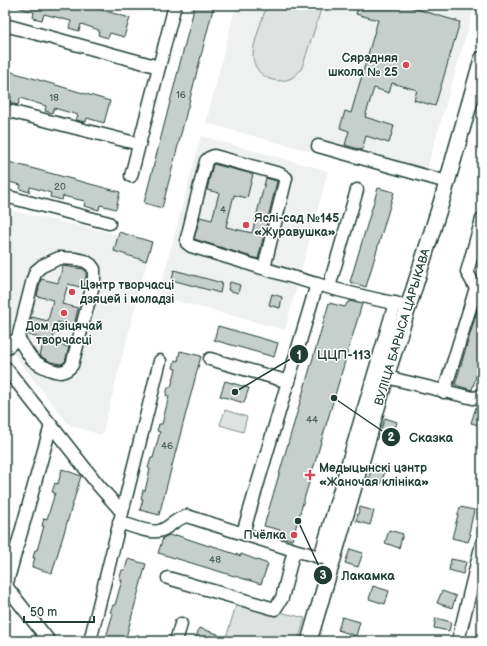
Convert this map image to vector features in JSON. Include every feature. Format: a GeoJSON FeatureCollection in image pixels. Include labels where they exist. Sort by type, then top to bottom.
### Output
{"type":"FeatureCollection","features":[{"type":"Feature","properties":{"kind":"main road","name":"ВУЛІЦА БАРЫСА ЦАРЫКАВА"},"geometry":{"type":"LineString","coordinates":[[309,641],[326,558],[386,377],[402,304],[446,182],[482,58]]}},
{"type":"Feature","properties":{"kind":"street"},"geometry":{"type":"LineString","coordinates":[[131,176],[175,5]]}},
{"type":"Feature","properties":{"kind":"street"},"geometry":{"type":"LineString","coordinates":[[5,25],[159,66]]}},
{"type":"Feature","properties":{"kind":"street"},"geometry":{"type":"LineString","coordinates":[[5,110],[139,144]]}},
{"type":"Feature","properties":{"kind":"street"},"geometry":{"type":"LineString","coordinates":[[318,146],[446,182]]}},
{"type":"Feature","properties":{"kind":"street"},"geometry":{"type":"LineString","coordinates":[[5,367],[99,486],[120,517],[153,531],[160,531],[181,517],[187,516],[294,550],[326,558],[402,304],[329,288],[191,246],[187,243],[206,161],[209,158],[214,156],[280,174],[286,178],[264,268]]}},
{"type":"Feature","properties":{"kind":"street"},"geometry":{"type":"LineString","coordinates":[[329,288],[357,190]]}},
{"type":"Feature","properties":{"kind":"street"},"geometry":{"type":"LineString","coordinates":[[5,196],[110,223]]}},
{"type":"Feature","properties":{"kind":"street"},"geometry":{"type":"LineString","coordinates":[[444,392],[476,288],[467,272],[482,219]]}},
{"type":"Feature","properties":{"kind":"street"},"geometry":{"type":"LineString","coordinates":[[5,348],[18,338],[29,292],[36,271],[42,266],[59,258],[76,259],[85,261],[91,265],[94,269],[94,281],[72,365],[68,369],[63,372],[56,371],[36,362],[18,338]]}},
{"type":"Feature","properties":{"kind":"street"},"geometry":{"type":"LineString","coordinates":[[243,534],[317,284]]}},
{"type":"Feature","properties":{"kind":"street"},"geometry":{"type":"LineString","coordinates":[[210,359],[289,382]]}},
{"type":"Feature","properties":{"kind":"street"},"geometry":{"type":"LineString","coordinates":[[90,641],[160,361]]}},
{"type":"Feature","properties":{"kind":"street"},"geometry":{"type":"LineString","coordinates":[[386,377],[473,398],[482,396]]}},
{"type":"Feature","properties":{"kind":"street"},"geometry":{"type":"LineString","coordinates":[[49,641],[5,586],[51,425]]}},
{"type":"Feature","properties":{"kind":"street"},"geometry":{"type":"LineString","coordinates":[[458,641],[482,543]]}},
{"type":"Feature","properties":{"kind":"street"},"geometry":{"type":"LineString","coordinates":[[168,578],[275,609],[282,598],[294,550]]}},
{"type":"Feature","properties":{"kind":"street"},"geometry":{"type":"LineString","coordinates":[[176,641],[181,624]]}},
{"type":"Feature","properties":{"kind":"shaded area"},"geometry":{"type":"Polygon","coordinates":[[[236,5],[475,5],[423,182],[206,123],[236,5]]]}},
{"type":"Feature","properties":{"kind":"shaded area"},"geometry":{"type":"Polygon","coordinates":[[[267,5],[322,5],[302,67],[295,76],[288,80],[272,80],[264,76],[254,64],[253,50],[267,5]]]}},
{"type":"Feature","properties":{"kind":"shaded area","name":"Яслі-сад №145 «Журавушка»"},"geometry":{"type":"Polygon","coordinates":[[[201,136],[328,171],[285,330],[158,296],[201,136]]]}},
{"type":"Feature","properties":{"kind":"shaded area","name":"Цэнтр творчасці дзяцей і моладзі"},"geometry":{"type":"Polygon","coordinates":[[[8,210],[152,242],[102,435],[69,425],[5,343],[5,223],[8,210]]]}},
{"type":"Feature","properties":{"kind":"shaded area"},"geometry":{"type":"Polygon","coordinates":[[[225,410],[247,417],[243,432],[220,425],[225,410]]]}},
{"type":"Feature","properties":{"kind":"shaded area"},"geometry":{"type":"Polygon","coordinates":[[[237,602],[305,618],[298,641],[225,641],[237,602]]]}},
{"type":"Feature","properties":{"kind":"building"},"geometry":{"type":"Polygon","coordinates":[[[18,5],[84,5],[130,18],[124,37],[110,33],[108,38],[98,35],[99,30],[81,24],[79,31],[69,28],[71,21],[44,14],[42,20],[33,18],[34,12],[18,7],[18,5]]]}},
{"type":"Feature","properties":{"kind":"building"},"geometry":{"type":"Polygon","coordinates":[[[195,5],[214,5],[162,208],[144,203],[195,5]]]}},
{"type":"Feature","properties":{"kind":"building","name":"Сярэдняя школа № 25"},"geometry":{"type":"Polygon","coordinates":[[[359,5],[403,5],[460,22],[435,106],[414,100],[417,90],[392,83],[389,93],[374,88],[365,117],[394,126],[389,143],[366,136],[362,150],[345,145],[349,131],[340,128],[345,111],[351,113],[378,20],[356,14],[359,5]]]}},
{"type":"Feature","properties":{"kind":"building"},"geometry":{"type":"Polygon","coordinates":[[[5,70],[110,101],[104,123],[87,118],[86,122],[76,120],[78,115],[54,108],[52,113],[45,111],[46,106],[20,98],[18,105],[10,103],[11,96],[5,94],[5,70]]]}},
{"type":"Feature","properties":{"kind":"building"},"geometry":{"type":"Polygon","coordinates":[[[5,161],[120,192],[116,209],[100,205],[99,210],[84,206],[85,201],[63,196],[62,200],[50,197],[51,193],[30,187],[29,192],[20,189],[21,185],[5,181],[5,161]]]}},
{"type":"Feature","properties":{"kind":"building"},"geometry":{"type":"Polygon","coordinates":[[[213,164],[253,174],[247,198],[234,195],[226,227],[252,233],[266,178],[277,181],[258,259],[194,239],[200,217],[212,220],[219,193],[207,190],[213,164]]]}},
{"type":"Feature","properties":{"kind":"building"},"geometry":{"type":"Polygon","coordinates":[[[378,188],[394,192],[366,287],[350,282],[378,188]]]}},
{"type":"Feature","properties":{"kind":"building"},"geometry":{"type":"Polygon","coordinates":[[[119,232],[152,242],[146,261],[114,251],[119,232]]]}},
{"type":"Feature","properties":{"kind":"building","name":"Дом дзіцячай творчасці"},"geometry":{"type":"Polygon","coordinates":[[[63,266],[84,269],[86,272],[86,277],[84,288],[68,284],[62,304],[78,308],[74,326],[57,322],[52,343],[69,347],[65,362],[61,364],[51,362],[40,356],[44,339],[28,335],[32,317],[48,321],[53,300],[37,296],[41,279],[58,283],[63,266]]]}},
{"type":"Feature","properties":{"kind":"building"},"geometry":{"type":"Polygon","coordinates":[[[174,270],[222,283],[220,293],[172,280],[174,270]]]}},
{"type":"Feature","properties":{"kind":"building"},"geometry":{"type":"Polygon","coordinates":[[[230,282],[240,285],[238,293],[228,290],[230,282]]]}},
{"type":"Feature","properties":{"kind":"building"},"geometry":{"type":"Polygon","coordinates":[[[272,294],[282,297],[280,308],[269,305],[272,294]]]}},
{"type":"Feature","properties":{"kind":"building"},"geometry":{"type":"Polygon","coordinates":[[[349,301],[362,304],[292,540],[278,536],[280,530],[264,526],[329,303],[345,307],[349,301]]]}},
{"type":"Feature","properties":{"kind":"building"},"geometry":{"type":"Polygon","coordinates":[[[480,301],[482,301],[482,355],[472,390],[455,385],[480,301]]]}},
{"type":"Feature","properties":{"kind":"building"},"geometry":{"type":"Polygon","coordinates":[[[218,326],[278,343],[274,357],[214,340],[218,326]]]}},
{"type":"Feature","properties":{"kind":"building"},"geometry":{"type":"Polygon","coordinates":[[[180,351],[201,356],[159,515],[140,510],[143,499],[141,499],[143,490],[145,491],[150,469],[148,468],[151,458],[153,458],[160,432],[157,431],[159,424],[162,424],[169,396],[166,396],[168,387],[171,387],[176,369],[173,368],[175,360],[178,361],[180,351]]]}},
{"type":"Feature","properties":{"kind":"building"},"geometry":{"type":"Polygon","coordinates":[[[225,381],[249,388],[244,403],[220,396],[225,381]]]}},
{"type":"Feature","properties":{"kind":"building"},"geometry":{"type":"Polygon","coordinates":[[[476,407],[482,408],[482,426],[471,423],[476,407]]]}},
{"type":"Feature","properties":{"kind":"building"},"geometry":{"type":"Polygon","coordinates":[[[385,418],[397,422],[394,433],[381,429],[385,418]]]}},
{"type":"Feature","properties":{"kind":"building"},"geometry":{"type":"Polygon","coordinates":[[[373,464],[386,468],[381,484],[368,480],[373,464]]]}},
{"type":"Feature","properties":{"kind":"building"},"geometry":{"type":"Polygon","coordinates":[[[62,469],[81,476],[52,573],[32,567],[35,558],[33,558],[35,550],[37,550],[44,526],[42,526],[44,518],[47,519],[55,493],[52,492],[55,483],[58,484],[62,469]]]}},
{"type":"Feature","properties":{"kind":"building"},"geometry":{"type":"Polygon","coordinates":[[[360,507],[374,511],[370,525],[356,521],[360,507]]]}},
{"type":"Feature","properties":{"kind":"building"},"geometry":{"type":"Polygon","coordinates":[[[460,507],[474,510],[469,533],[471,534],[468,542],[452,538],[460,507]]]}},
{"type":"Feature","properties":{"kind":"building"},"geometry":{"type":"Polygon","coordinates":[[[389,530],[403,534],[399,548],[385,543],[389,530]]]}},
{"type":"Feature","properties":{"kind":"building"},"geometry":{"type":"Polygon","coordinates":[[[169,535],[175,537],[176,535],[241,556],[241,554],[268,564],[261,584],[158,553],[163,538],[169,535]]]}},
{"type":"Feature","properties":{"kind":"building"},"geometry":{"type":"Polygon","coordinates":[[[350,549],[363,553],[358,567],[345,563],[350,549]]]}},
{"type":"Feature","properties":{"kind":"building"},"geometry":{"type":"Polygon","coordinates":[[[128,559],[146,564],[125,641],[105,641],[113,613],[110,612],[113,605],[115,605],[122,580],[119,580],[122,570],[125,570],[128,559]]]}},
{"type":"Feature","properties":{"kind":"building"},"geometry":{"type":"Polygon","coordinates":[[[451,559],[466,562],[463,574],[449,570],[451,559]]]}},
{"type":"Feature","properties":{"kind":"building"},"geometry":{"type":"Polygon","coordinates":[[[373,586],[389,591],[385,604],[369,599],[373,586]]]}},
{"type":"Feature","properties":{"kind":"building"},"geometry":{"type":"Polygon","coordinates":[[[442,591],[456,596],[452,608],[437,603],[442,591]]]}},
{"type":"Feature","properties":{"kind":"building"},"geometry":{"type":"Polygon","coordinates":[[[342,617],[360,622],[356,636],[338,630],[342,617]]]}},
{"type":"Feature","properties":{"kind":"building"},"geometry":{"type":"Polygon","coordinates":[[[436,618],[451,622],[449,631],[434,628],[436,618]]]}},
{"type":"Feature","properties":{"kind":"building"},"geometry":{"type":"Polygon","coordinates":[[[199,628],[218,634],[216,641],[195,641],[199,628]]]}},
{"type":"Feature","properties":{"kind":"place","name":"Сярэдняя школа № 25"},"geometry":{"type":"Point","coordinates":[406,65]}},
{"type":"Feature","properties":{"kind":"place","name":"Яслі-сад №145 «Журавушка»"},"geometry":{"type":"Point","coordinates":[246,225]}},
{"type":"Feature","properties":{"kind":"place","name":"Цэнтр творчасці дзяцей і моладзі"},"geometry":{"type":"Point","coordinates":[72,292]}},
{"type":"Feature","properties":{"kind":"place","name":"Дом дзіцячай творчасці"},"geometry":{"type":"Point","coordinates":[64,313]}},
{"type":"Feature","properties":{"kind":"place","name":"ЦЦП-113"},"geometry":{"type":"Point","coordinates":[235,392]}},
{"type":"Feature","properties":{"kind":"place","name":"Сказка"},"geometry":{"type":"Point","coordinates":[334,398]}},
{"type":"Feature","properties":{"kind":"place","name":"Медыцынскі цэнтр «Жаночая клініка»"},"geometry":{"type":"Point","coordinates":[310,475]}},
{"type":"Feature","properties":{"kind":"place","name":"Лакамка"},"geometry":{"type":"Point","coordinates":[298,521]}},
{"type":"Feature","properties":{"kind":"place","name":"Пчёлка"},"geometry":{"type":"Point","coordinates":[294,535]}}]}
